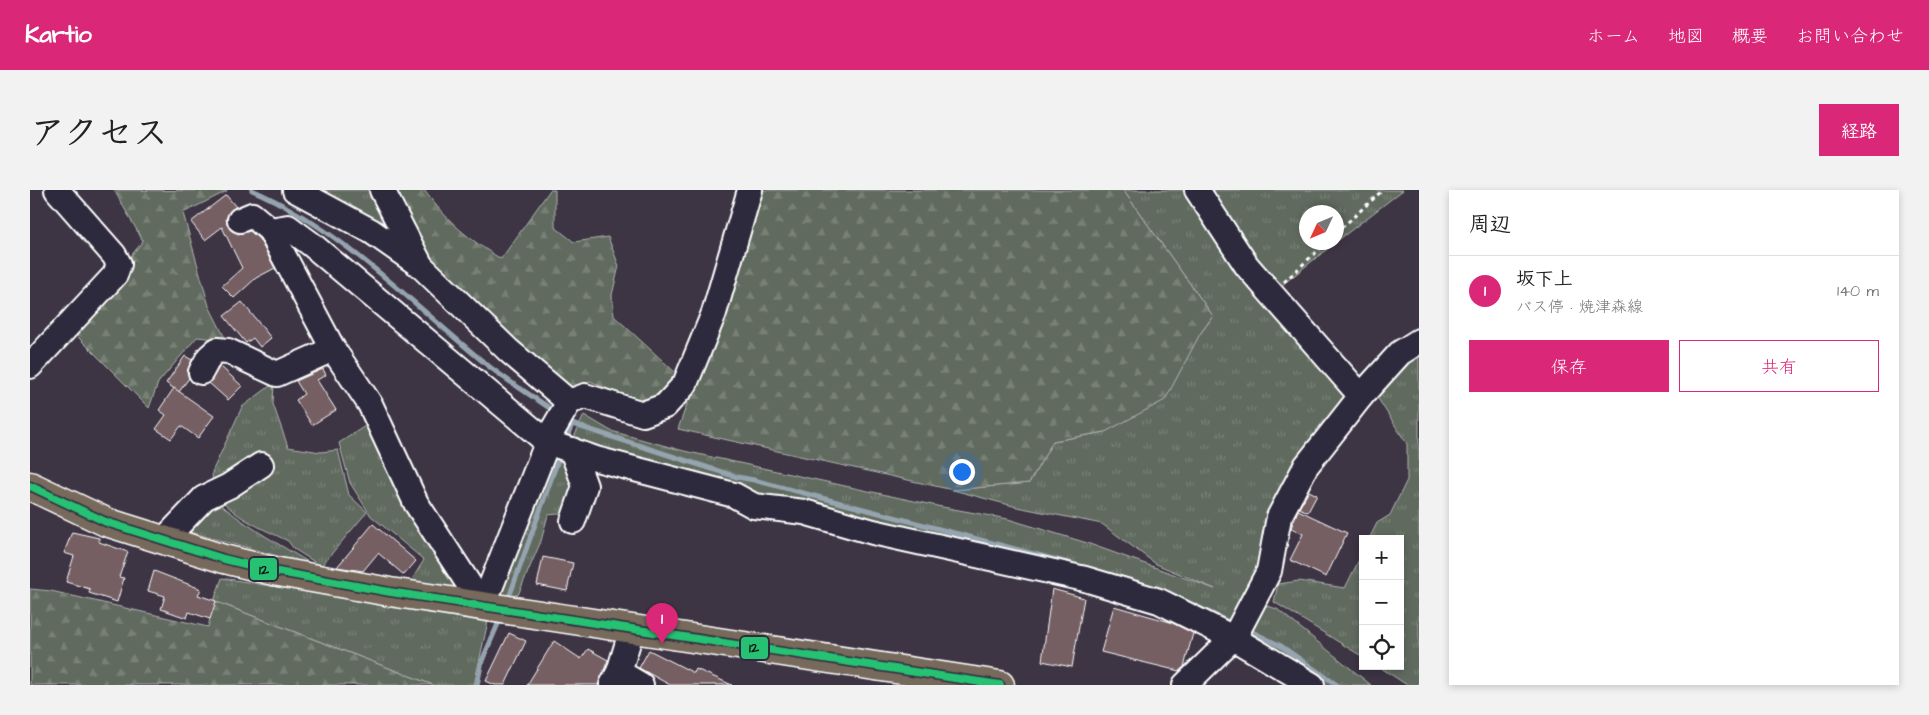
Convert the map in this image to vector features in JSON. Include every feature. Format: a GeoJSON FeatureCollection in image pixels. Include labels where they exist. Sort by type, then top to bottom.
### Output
{"type":"FeatureCollection","features":[{"type":"Feature","properties":{"kind":"main road"},"geometry":{"type":"LineString","coordinates":[[30,486],[106,522],[273,571],[498,608],[1000,685]]}},
{"type":"Feature","properties":{"kind":"street"},"geometry":{"type":"LineString","coordinates":[[30,366],[115,275],[119,264],[114,255],[57,190]]}},
{"type":"Feature","properties":{"kind":"street"},"geometry":{"type":"LineString","coordinates":[[295,190],[371,231],[421,266],[567,406]]}},
{"type":"Feature","properties":{"kind":"street"},"geometry":{"type":"LineString","coordinates":[[382,190],[421,266]]}},
{"type":"Feature","properties":{"kind":"street"},"geometry":{"type":"LineString","coordinates":[[498,608],[549,438],[567,406],[585,396],[643,414],[665,406],[685,384],[714,313],[750,190]]}},
{"type":"Feature","properties":{"kind":"street"},"geometry":{"type":"LineString","coordinates":[[1197,190],[1247,266],[1361,396]]}},
{"type":"Feature","properties":{"kind":"street"},"geometry":{"type":"LineString","coordinates":[[240,220],[252,215],[270,230],[333,349],[370,404],[416,503],[498,608]]}},
{"type":"Feature","properties":{"kind":"street"},"geometry":{"type":"LineString","coordinates":[[270,230],[288,227],[549,438],[572,450],[734,495],[754,506],[804,512],[873,532],[1112,587],[1158,601],[1234,637],[1312,685]]}},
{"type":"Feature","properties":{"kind":"street"},"geometry":{"type":"LineString","coordinates":[[1185,685],[1234,637],[1269,571],[1279,517],[1306,466],[1361,396],[1400,353],[1419,341]]}},
{"type":"Feature","properties":{"kind":"street"},"geometry":{"type":"LineString","coordinates":[[201,372],[209,357],[218,350],[228,351],[277,374],[333,349]]}},
{"type":"Feature","properties":{"kind":"street"},"geometry":{"type":"LineString","coordinates":[[572,450],[585,486],[573,520]]}},
{"type":"Feature","properties":{"kind":"street"},"geometry":{"type":"LineString","coordinates":[[164,540],[204,498],[229,486],[261,465]]}},
{"type":"Feature","properties":{"kind":"street"},"geometry":{"type":"LineString","coordinates":[[632,629],[616,678],[641,685]]}},
{"type":"Feature","properties":{"kind":"path"},"geometry":{"type":"LineString","coordinates":[[1344,226],[1383,190]]}},
{"type":"Feature","properties":{"kind":"path"},"geometry":{"type":"LineString","coordinates":[[1271,294],[1318,250]]}},
{"type":"Feature","properties":{"kind":"green space"},"geometry":{"type":"Polygon","coordinates":[[[114,190],[227,191],[183,213],[209,306],[226,340],[197,337],[158,383],[149,408],[71,330],[143,241],[114,190]]]}},
{"type":"Feature","properties":{"kind":"green space"},"geometry":{"type":"Polygon","coordinates":[[[318,190],[383,190],[396,236],[344,202],[318,190]]]}},
{"type":"Feature","properties":{"kind":"green space"},"geometry":{"type":"Polygon","coordinates":[[[394,190],[424,190],[459,229],[501,259],[550,190],[555,190],[555,227],[574,242],[608,237],[619,266],[612,295],[614,316],[676,373],[673,381],[650,400],[631,399],[590,381],[570,392],[532,359],[429,257],[394,190]]]}},
{"type":"Feature","properties":{"kind":"green space"},"geometry":{"type":"Polygon","coordinates":[[[763,190],[1123,190],[1213,316],[1200,334],[1165,400],[1105,432],[1053,441],[1029,483],[953,490],[678,429],[763,190]]]}},
{"type":"Feature","properties":{"kind":"green space"},"geometry":{"type":"Polygon","coordinates":[[[1123,190],[1403,190],[1344,236],[1344,205],[1299,205],[1299,250],[1326,250],[1271,294],[1347,392],[1271,514],[1260,568],[1245,599],[1277,609],[1371,685],[1295,685],[1160,611],[571,444],[584,415],[611,431],[684,451],[937,506],[1008,519],[1087,543],[1215,589],[1156,564],[1102,524],[1017,507],[953,490],[1029,483],[1053,441],[1105,432],[1200,334],[1213,316],[1123,190]]]}},
{"type":"Feature","properties":{"kind":"green space"},"geometry":{"type":"Polygon","coordinates":[[[1419,354],[1419,685],[1407,685],[1384,670],[1404,670],[1404,535],[1371,535],[1377,523],[1390,515],[1407,480],[1407,444],[1375,394],[1410,360],[1419,354]]]}},
{"type":"Feature","properties":{"kind":"green space"},"geometry":{"type":"Polygon","coordinates":[[[274,383],[273,404],[288,447],[321,452],[338,450],[349,495],[367,512],[321,566],[294,549],[288,541],[239,516],[228,507],[214,485],[212,472],[242,407],[274,383]]]}},
{"type":"Feature","properties":{"kind":"green space"},"geometry":{"type":"Polygon","coordinates":[[[365,426],[371,433],[463,589],[411,581],[424,560],[371,516],[350,483],[339,443],[365,426]]]}},
{"type":"Feature","properties":{"kind":"green space"},"geometry":{"type":"Polygon","coordinates":[[[552,450],[574,474],[568,513],[548,515],[541,541],[518,595],[496,598],[552,450]]]}},
{"type":"Feature","properties":{"kind":"green space"},"geometry":{"type":"Polygon","coordinates":[[[210,495],[247,524],[315,566],[178,529],[210,495]]]}},
{"type":"Feature","properties":{"kind":"green space"},"geometry":{"type":"Polygon","coordinates":[[[1359,560],[1359,655],[1274,602],[1278,584],[1299,581],[1345,588],[1359,560]]]}},
{"type":"Feature","properties":{"kind":"green space"},"geometry":{"type":"Polygon","coordinates":[[[222,578],[488,621],[474,685],[433,685],[214,601],[222,578]]]}},
{"type":"Feature","properties":{"kind":"green space"},"geometry":{"type":"Polygon","coordinates":[[[30,589],[51,591],[208,627],[214,601],[433,685],[30,685],[30,589]]]}},
{"type":"Feature","properties":{"kind":"building"},"geometry":{"type":"Polygon","coordinates":[[[226,195],[236,207],[229,212],[226,219],[228,226],[238,234],[250,231],[259,239],[275,268],[256,278],[234,298],[222,286],[242,268],[222,227],[205,240],[191,222],[226,195]]]}},
{"type":"Feature","properties":{"kind":"building"},"geometry":{"type":"Polygon","coordinates":[[[242,302],[271,338],[260,347],[253,338],[246,343],[224,316],[242,302]]]}},
{"type":"Feature","properties":{"kind":"building"},"geometry":{"type":"Polygon","coordinates":[[[185,356],[192,360],[187,372],[189,378],[179,392],[166,383],[185,356]]]}},
{"type":"Feature","properties":{"kind":"building"},"geometry":{"type":"Polygon","coordinates":[[[220,366],[242,386],[228,400],[209,383],[220,366]]]}},
{"type":"Feature","properties":{"kind":"building"},"geometry":{"type":"Polygon","coordinates":[[[323,369],[326,375],[317,380],[336,410],[312,425],[296,400],[304,394],[296,381],[323,369]]]}},
{"type":"Feature","properties":{"kind":"building"},"geometry":{"type":"Polygon","coordinates":[[[174,388],[214,416],[198,438],[181,426],[171,439],[156,429],[166,415],[159,410],[174,388]]]}},
{"type":"Feature","properties":{"kind":"building"},"geometry":{"type":"Polygon","coordinates":[[[1309,491],[1317,495],[1308,512],[1299,508],[1309,491]]]}},
{"type":"Feature","properties":{"kind":"building"},"geometry":{"type":"Polygon","coordinates":[[[1298,510],[1347,533],[1326,577],[1290,560],[1303,534],[1291,528],[1298,510]]]}},
{"type":"Feature","properties":{"kind":"building"},"geometry":{"type":"Polygon","coordinates":[[[373,524],[416,561],[404,575],[378,553],[363,571],[337,567],[373,524]]]}},
{"type":"Feature","properties":{"kind":"building"},"geometry":{"type":"Polygon","coordinates":[[[72,532],[99,538],[99,542],[128,552],[119,577],[124,578],[117,602],[89,593],[90,589],[66,582],[74,556],[64,553],[72,532]]]}},
{"type":"Feature","properties":{"kind":"building"},"geometry":{"type":"Polygon","coordinates":[[[543,557],[573,563],[567,591],[537,585],[543,557]]]}},
{"type":"Feature","properties":{"kind":"building"},"geometry":{"type":"Polygon","coordinates":[[[154,571],[201,589],[198,595],[216,601],[210,619],[189,612],[187,618],[161,609],[165,596],[148,591],[154,571]]]}},
{"type":"Feature","properties":{"kind":"building"},"geometry":{"type":"Polygon","coordinates":[[[1052,589],[1084,598],[1072,667],[1042,661],[1052,589]]]}},
{"type":"Feature","properties":{"kind":"building"},"geometry":{"type":"Polygon","coordinates":[[[1114,606],[1170,622],[1193,633],[1184,667],[1179,671],[1101,652],[1114,606]]]}},
{"type":"Feature","properties":{"kind":"building"},"geometry":{"type":"Polygon","coordinates":[[[509,633],[526,641],[505,685],[495,685],[486,681],[509,633]]]}},
{"type":"Feature","properties":{"kind":"building"},"geometry":{"type":"Polygon","coordinates":[[[554,641],[581,659],[588,649],[608,660],[598,685],[527,685],[554,641]]]}},
{"type":"Feature","properties":{"kind":"building"},"geometry":{"type":"Polygon","coordinates":[[[649,650],[694,673],[696,669],[732,685],[670,685],[639,668],[649,650]]]}},
{"type":"Feature","properties":{"kind":"waterway"},"geometry":{"type":"LineString","coordinates":[[252,190],[285,206],[346,246],[486,364],[555,412]]}},
{"type":"Feature","properties":{"kind":"waterway"},"geometry":{"type":"LineString","coordinates":[[567,420],[572,424],[737,477],[1072,564]]}},
{"type":"Feature","properties":{"kind":"waterway"},"geometry":{"type":"LineString","coordinates":[[566,441],[572,424]]}},
{"type":"Feature","properties":{"kind":"waterway"},"geometry":{"type":"LineString","coordinates":[[507,603],[559,457]]}},
{"type":"Feature","properties":{"kind":"waterway"},"geometry":{"type":"LineString","coordinates":[[1169,593],[1233,624]]}},
{"type":"Feature","properties":{"kind":"waterway"},"geometry":{"type":"LineString","coordinates":[[477,685],[482,661],[501,617]]}},
{"type":"Feature","properties":{"kind":"waterway"},"geometry":{"type":"LineString","coordinates":[[1246,629],[1281,646],[1337,685]]}},
{"type":"Feature","properties":{"kind":"transit line","name":"12"},"geometry":{"type":"LineString","coordinates":[[30,486],[106,522],[224,559],[273,571],[390,592],[1000,685]]}},
{"type":"Feature","properties":{"kind":"place","name":"坂下上"},"geometry":{"type":"Point","coordinates":[662,644]}}]}
